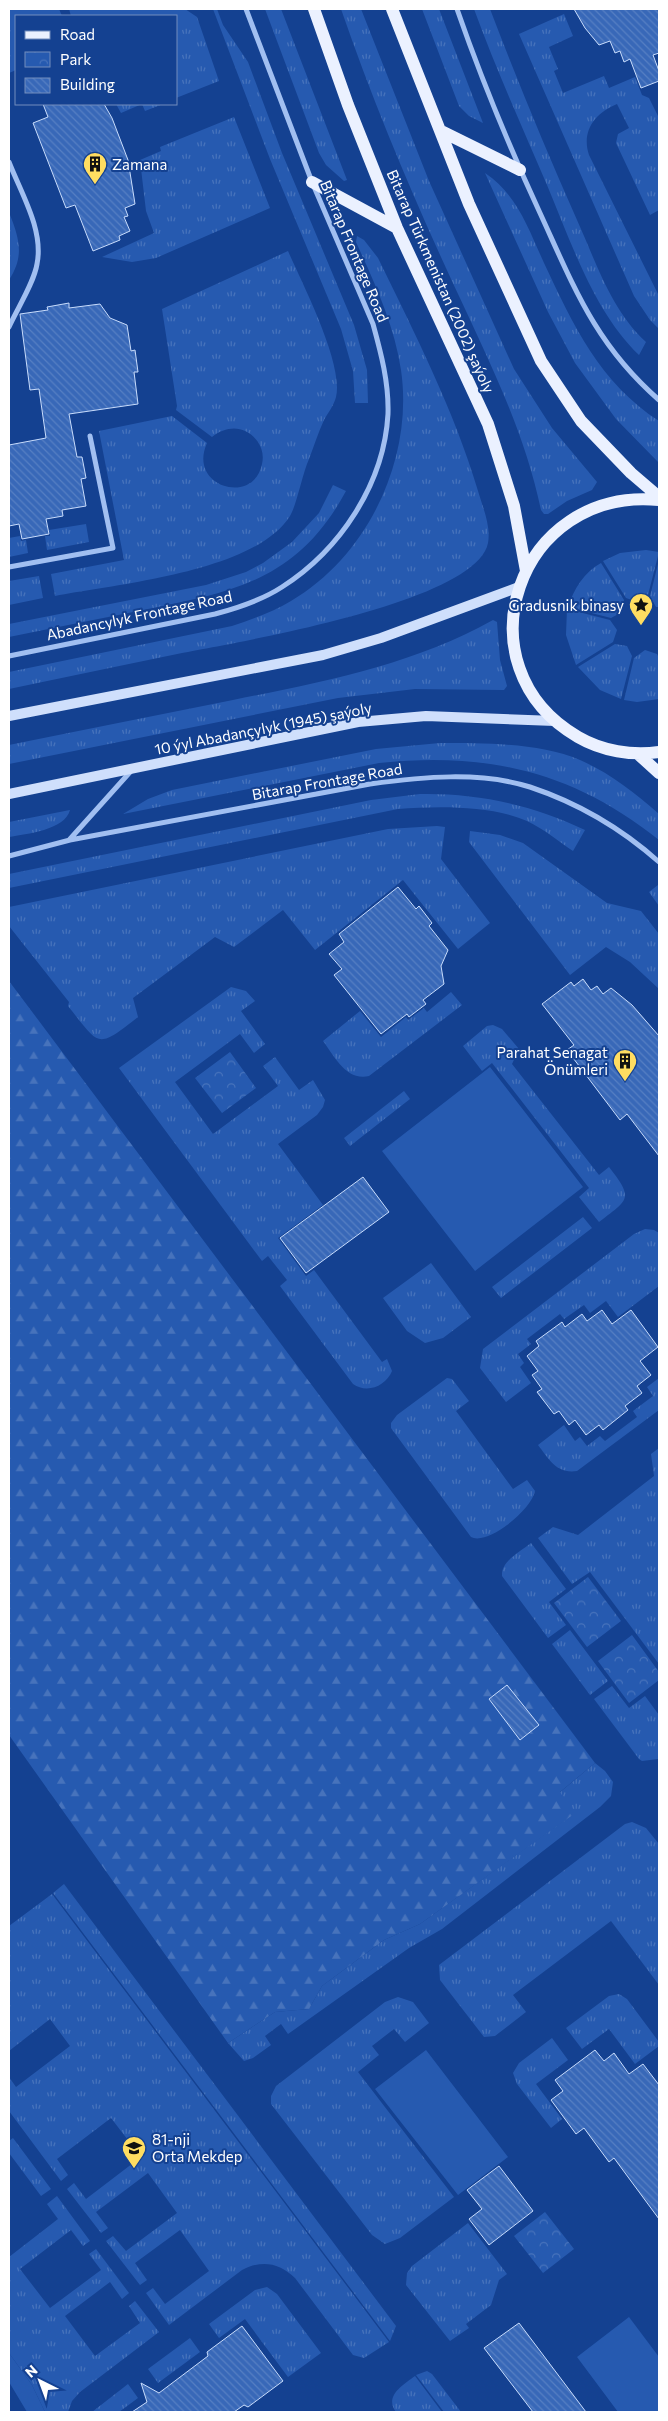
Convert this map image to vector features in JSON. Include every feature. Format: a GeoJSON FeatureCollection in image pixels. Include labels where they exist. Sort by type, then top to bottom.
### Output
{"type":"FeatureCollection","features":[{"type":"Feature","properties":{"kind":"main road","name":"Bitarap Türkmenistan (2002) şaýoly"},"geometry":{"type":"LineString","coordinates":[[314,9],[348,105],[397,228],[488,424],[514,506],[526,571]]}},
{"type":"Feature","properties":{"kind":"main road"},"geometry":{"type":"LineString","coordinates":[[392,9],[469,204],[541,361],[581,421],[625,467],[659,498]]}},
{"type":"Feature","properties":{"kind":"main road"},"geometry":{"type":"LineString","coordinates":[[440,131],[520,170]]}},
{"type":"Feature","properties":{"kind":"main road"},"geometry":{"type":"LineString","coordinates":[[312,182],[397,228]]}},
{"type":"Feature","properties":{"kind":"main road"},"geometry":{"type":"LineString","coordinates":[[659,498],[608,503],[575,517],[560,528],[547,540],[526,571],[519,587],[513,623],[517,659],[532,693],[555,721],[585,741],[611,750],[638,754],[659,752]]}},
{"type":"Feature","properties":{"kind":"main road"},"geometry":{"type":"LineString","coordinates":[[9,716],[323,655],[381,638],[519,587]]}},
{"type":"Feature","properties":{"kind":"main road","name":"10 ýyl Abadançylyk (1945) şaýoly"},"geometry":{"type":"LineString","coordinates":[[9,794],[132,770],[323,728],[397,718],[454,716],[555,721]]}},
{"type":"Feature","properties":{"kind":"main road"},"geometry":{"type":"LineString","coordinates":[[638,754],[659,773]]}},
{"type":"Feature","properties":{"kind":"street","name":"Bitarap Frontage Road"},"geometry":{"type":"LineString","coordinates":[[246,9],[312,182],[373,324],[384,367],[388,413],[385,440],[370,486],[358,509]]}},
{"type":"Feature","properties":{"kind":"street"},"geometry":{"type":"LineString","coordinates":[[456,9],[520,170],[593,324],[623,365],[659,400]]}},
{"type":"Feature","properties":{"kind":"street"},"geometry":{"type":"LineString","coordinates":[[9,162],[35,227],[39,248],[37,266],[9,327]]}},
{"type":"Feature","properties":{"kind":"street"},"geometry":{"type":"LineString","coordinates":[[9,567],[113,548],[90,436]]}},
{"type":"Feature","properties":{"kind":"street","name":"Abadancylyk Frontage Road"},"geometry":{"type":"LineString","coordinates":[[9,656],[215,614],[251,602],[281,588],[318,560],[342,533],[358,509]]}},
{"type":"Feature","properties":{"kind":"street"},"geometry":{"type":"LineString","coordinates":[[9,856],[70,840],[132,770]]}},
{"type":"Feature","properties":{"kind":"street","name":"Bitarap Frontage Road"},"geometry":{"type":"LineString","coordinates":[[70,840],[370,784],[408,779],[451,778],[494,780],[538,790],[602,820],[632,838],[659,862]]}},
{"type":"Feature","properties":{"kind":"green space"},"geometry":{"type":"Polygon","coordinates":[[[9,9],[59,9],[62,15],[15,15],[15,70],[9,73],[9,9]]]}},
{"type":"Feature","properties":{"kind":"green space"},"geometry":{"type":"Polygon","coordinates":[[[69,9],[185,9],[197,17],[219,81],[178,97],[178,15],[71,15],[69,9]]]}},
{"type":"Feature","properties":{"kind":"green space"},"geometry":{"type":"Polygon","coordinates":[[[213,9],[217,9],[223,25],[248,62],[282,153],[354,325],[367,370],[368,403],[355,403],[353,371],[341,329],[270,159],[213,9]]]}},
{"type":"Feature","properties":{"kind":"green space"},"geometry":{"type":"Polygon","coordinates":[[[265,9],[281,9],[347,180],[344,181],[326,165],[319,153],[265,9]]]}},
{"type":"Feature","properties":{"kind":"green space"},"geometry":{"type":"Polygon","coordinates":[[[341,9],[361,9],[429,181],[514,369],[552,428],[597,482],[592,490],[567,501],[548,514],[544,514],[541,510],[524,447],[513,416],[404,172],[377,107],[341,9]]]}},
{"type":"Feature","properties":{"kind":"green space"},"geometry":{"type":"Polygon","coordinates":[[[422,9],[439,9],[483,123],[469,116],[459,106],[422,9]]]}},
{"type":"Feature","properties":{"kind":"green space"},"geometry":{"type":"Polygon","coordinates":[[[474,9],[490,9],[543,141],[598,269],[623,315],[646,342],[639,355],[623,338],[609,318],[585,275],[500,76],[474,9]]]}},
{"type":"Feature","properties":{"kind":"green space"},"geometry":{"type":"Polygon","coordinates":[[[564,14],[573,36],[549,47],[558,69],[554,71],[563,93],[604,76],[609,88],[635,77],[642,95],[649,98],[659,118],[659,210],[650,215],[616,143],[618,134],[629,128],[617,104],[602,112],[596,118],[589,131],[587,146],[589,155],[659,296],[659,329],[650,320],[634,296],[519,34],[564,14]]]}},
{"type":"Feature","properties":{"kind":"green space"},"geometry":{"type":"Polygon","coordinates":[[[117,105],[140,105],[121,113],[117,105]]]}},
{"type":"Feature","properties":{"kind":"green space"},"geometry":{"type":"Polygon","coordinates":[[[142,105],[160,105],[145,111],[142,105]]]}},
{"type":"Feature","properties":{"kind":"green space"},"geometry":{"type":"Polygon","coordinates":[[[234,117],[270,208],[156,258],[132,262],[102,257],[154,233],[146,211],[140,160],[161,151],[160,147],[234,117]]]}},
{"type":"Feature","properties":{"kind":"green space"},"geometry":{"type":"Polygon","coordinates":[[[485,173],[506,191],[514,202],[566,308],[590,351],[604,371],[638,406],[659,421],[659,463],[616,419],[575,363],[548,312],[485,173]]]}},
{"type":"Feature","properties":{"kind":"green space"},"geometry":{"type":"Polygon","coordinates":[[[10,215],[18,240],[19,256],[14,272],[9,280],[10,215]]]}},
{"type":"Feature","properties":{"kind":"green space"},"geometry":{"type":"Polygon","coordinates":[[[357,236],[364,240],[378,258],[446,402],[468,461],[484,510],[489,537],[488,543],[474,565],[443,584],[400,601],[351,616],[251,640],[9,689],[9,672],[232,626],[277,609],[318,582],[342,558],[363,531],[380,502],[392,470],[400,437],[403,403],[401,370],[394,336],[383,304],[356,242],[357,236]]]}},
{"type":"Feature","properties":{"kind":"green space"},"geometry":{"type":"Polygon","coordinates":[[[288,251],[328,345],[337,383],[335,400],[324,420],[306,466],[290,516],[272,535],[247,550],[216,563],[147,580],[55,596],[51,574],[124,560],[99,431],[172,416],[207,443],[203,458],[206,471],[214,480],[224,486],[236,487],[247,485],[257,477],[263,455],[262,449],[253,436],[242,430],[230,429],[224,430],[212,437],[176,410],[177,406],[162,309],[288,251]]]}},
{"type":"Feature","properties":{"kind":"green space"},"geometry":{"type":"Polygon","coordinates":[[[333,485],[346,491],[327,521],[307,545],[285,563],[261,577],[235,588],[206,596],[9,637],[9,624],[206,585],[246,572],[263,563],[292,542],[319,513],[333,485]]]}},
{"type":"Feature","properties":{"kind":"green space"},"geometry":{"type":"Polygon","coordinates":[[[86,524],[89,542],[47,550],[45,536],[50,536],[49,530],[86,524]]]}},
{"type":"Feature","properties":{"kind":"green space"},"geometry":{"type":"Polygon","coordinates":[[[20,536],[21,541],[26,540],[28,553],[9,557],[9,538],[20,536]]]}},
{"type":"Feature","properties":{"kind":"green space"},"geometry":{"type":"Polygon","coordinates":[[[646,550],[659,552],[648,595],[638,602],[626,598],[603,561],[620,553],[646,550]]]}},
{"type":"Feature","properties":{"kind":"green space"},"geometry":{"type":"Polygon","coordinates":[[[659,560],[659,607],[656,607],[650,596],[659,560]]]}},
{"type":"Feature","properties":{"kind":"green space"},"geometry":{"type":"Polygon","coordinates":[[[601,563],[624,600],[622,612],[611,618],[568,607],[580,582],[601,563]]]}},
{"type":"Feature","properties":{"kind":"green space"},"geometry":{"type":"Polygon","coordinates":[[[39,576],[43,598],[9,605],[9,581],[39,576]]]}},
{"type":"Feature","properties":{"kind":"green space"},"geometry":{"type":"Polygon","coordinates":[[[567,609],[610,620],[617,630],[613,642],[576,665],[566,635],[567,609]]]}},
{"type":"Feature","properties":{"kind":"green space"},"geometry":{"type":"Polygon","coordinates":[[[493,620],[497,622],[500,660],[507,686],[504,690],[415,689],[338,698],[9,764],[9,745],[333,679],[431,649],[463,636],[493,620]]]}},
{"type":"Feature","properties":{"kind":"green space"},"geometry":{"type":"Polygon","coordinates":[[[615,644],[627,646],[632,656],[621,699],[600,690],[578,667],[615,644]]]}},
{"type":"Feature","properties":{"kind":"green space"},"geometry":{"type":"Polygon","coordinates":[[[645,650],[657,654],[659,658],[659,699],[637,702],[624,700],[634,658],[645,650]]]}},
{"type":"Feature","properties":{"kind":"green space"},"geometry":{"type":"Polygon","coordinates":[[[440,743],[530,747],[564,754],[580,760],[622,784],[659,814],[659,840],[626,816],[594,797],[561,782],[527,771],[493,764],[456,761],[419,760],[379,763],[123,814],[148,799],[172,790],[376,749],[440,743]]]}},
{"type":"Feature","properties":{"kind":"green space"},"geometry":{"type":"Polygon","coordinates":[[[420,794],[442,794],[505,802],[565,821],[585,830],[573,851],[533,824],[497,812],[446,807],[398,809],[9,888],[9,874],[371,800],[420,794]]]}},
{"type":"Feature","properties":{"kind":"green space"},"geometry":{"type":"Polygon","coordinates":[[[70,810],[67,817],[53,827],[9,837],[9,822],[70,810]]]}},
{"type":"Feature","properties":{"kind":"green space"},"geometry":{"type":"Polygon","coordinates":[[[445,827],[441,859],[490,923],[458,949],[403,880],[315,950],[283,910],[234,947],[215,937],[133,998],[138,1017],[106,1039],[99,1039],[93,1036],[68,1006],[69,1002],[9,926],[9,907],[388,829],[445,827]]]}},
{"type":"Feature","properties":{"kind":"green space"},"geometry":{"type":"Polygon","coordinates":[[[470,831],[500,835],[523,843],[607,903],[641,911],[659,934],[659,989],[630,962],[606,947],[570,975],[469,842],[470,831]]]}},
{"type":"Feature","properties":{"kind":"green space"},"geometry":{"type":"Polygon","coordinates":[[[659,886],[659,906],[649,892],[659,886]]]}},
{"type":"Feature","properties":{"kind":"green space"},"geometry":{"type":"Polygon","coordinates":[[[9,981],[595,1763],[560,1792],[574,1814],[420,1924],[384,1940],[322,1986],[309,2009],[275,2012],[228,2043],[9,1735],[9,981]]]}},
{"type":"Feature","properties":{"kind":"green space"},"geometry":{"type":"Polygon","coordinates":[[[231,987],[246,991],[255,1001],[241,1011],[265,1044],[254,1053],[240,1034],[175,1082],[213,1134],[278,1086],[263,1066],[275,1057],[299,1090],[313,1080],[325,1100],[323,1107],[317,1115],[278,1144],[323,1205],[278,1238],[306,1276],[314,1270],[382,1362],[387,1359],[392,1371],[385,1381],[376,1387],[364,1388],[353,1384],[280,1286],[287,1280],[268,1256],[262,1261],[119,1068],[231,987]]]}},
{"type":"Feature","properties":{"kind":"green space"},"geometry":{"type":"Polygon","coordinates":[[[451,992],[462,1005],[369,1076],[361,1077],[348,1071],[323,1041],[360,1011],[381,1037],[406,1017],[408,1020],[424,1008],[427,1012],[451,992]]]}},
{"type":"Feature","properties":{"kind":"green space"},"geometry":{"type":"Polygon","coordinates":[[[493,1025],[502,1029],[519,1049],[512,1064],[599,1175],[609,1167],[622,1186],[625,1198],[622,1203],[599,1222],[579,1197],[589,1188],[492,1063],[482,1071],[463,1046],[487,1026],[493,1025]]]}},
{"type":"Feature","properties":{"kind":"green space"},"geometry":{"type":"Polygon","coordinates":[[[230,1052],[256,1088],[222,1113],[195,1078],[230,1052]]]}},
{"type":"Feature","properties":{"kind":"green space"},"geometry":{"type":"Polygon","coordinates":[[[490,1067],[583,1187],[475,1271],[382,1151],[490,1067]]]}},
{"type":"Feature","properties":{"kind":"green space"},"geometry":{"type":"Polygon","coordinates":[[[404,1091],[410,1099],[350,1146],[344,1138],[404,1091]]]}},
{"type":"Feature","properties":{"kind":"green space"},"geometry":{"type":"Polygon","coordinates":[[[583,1217],[592,1228],[501,1298],[492,1287],[583,1217]]]}},
{"type":"Feature","properties":{"kind":"green space"},"geometry":{"type":"Polygon","coordinates":[[[645,1229],[654,1230],[659,1233],[659,1286],[618,1317],[606,1301],[590,1313],[584,1305],[564,1319],[560,1314],[527,1339],[531,1344],[518,1354],[524,1363],[520,1367],[531,1383],[506,1402],[480,1368],[483,1349],[634,1234],[645,1229]]]}},
{"type":"Feature","properties":{"kind":"green space"},"geometry":{"type":"Polygon","coordinates":[[[431,1263],[471,1317],[443,1338],[425,1343],[407,1331],[383,1298],[431,1263]]]}},
{"type":"Feature","properties":{"kind":"green space"},"geometry":{"type":"Polygon","coordinates":[[[447,1378],[452,1379],[469,1401],[456,1411],[513,1489],[527,1480],[535,1491],[532,1499],[518,1516],[488,1536],[471,1537],[391,1428],[391,1423],[397,1415],[447,1378]]]}},
{"type":"Feature","properties":{"kind":"green space"},"geometry":{"type":"Polygon","coordinates":[[[659,1378],[659,1410],[577,1471],[558,1468],[538,1445],[564,1425],[575,1441],[580,1437],[587,1446],[600,1436],[605,1441],[637,1417],[633,1411],[653,1396],[647,1387],[659,1378]]]}},
{"type":"Feature","properties":{"kind":"green space"},"geometry":{"type":"Polygon","coordinates":[[[659,1448],[659,1664],[590,1572],[572,1584],[538,1538],[553,1527],[578,1535],[654,1476],[651,1454],[659,1448]]]}},
{"type":"Feature","properties":{"kind":"green space"},"geometry":{"type":"Polygon","coordinates":[[[531,1543],[566,1589],[549,1602],[566,1625],[548,1638],[502,1576],[508,1561],[531,1543]]]}},
{"type":"Feature","properties":{"kind":"green space"},"geometry":{"type":"Polygon","coordinates":[[[588,1577],[621,1621],[587,1647],[554,1603],[588,1577]]]}},
{"type":"Feature","properties":{"kind":"green space"},"geometry":{"type":"Polygon","coordinates":[[[570,1630],[608,1681],[590,1695],[552,1644],[570,1630]]]}},
{"type":"Feature","properties":{"kind":"green space"},"geometry":{"type":"Polygon","coordinates":[[[632,1635],[659,1672],[659,1680],[629,1703],[598,1661],[632,1635]]]}},
{"type":"Feature","properties":{"kind":"green space"},"geometry":{"type":"Polygon","coordinates":[[[612,1686],[629,1708],[645,1696],[659,1715],[658,1759],[642,1761],[639,1759],[594,1699],[612,1686]]]}},
{"type":"Feature","properties":{"kind":"green space"},"geometry":{"type":"Polygon","coordinates":[[[595,1763],[605,1771],[613,1782],[611,1796],[600,1807],[442,1929],[409,1948],[288,2034],[281,2024],[265,2036],[271,2045],[253,2058],[244,2061],[228,2043],[275,2012],[309,2009],[322,1986],[384,1940],[420,1924],[573,1814],[559,1793],[595,1763]]]}},
{"type":"Feature","properties":{"kind":"green space"},"geometry":{"type":"Polygon","coordinates":[[[632,1822],[646,1828],[659,1844],[659,1985],[611,1921],[513,1995],[526,2012],[495,2036],[484,2037],[440,1980],[439,1965],[625,1824],[632,1822]]]}},
{"type":"Feature","properties":{"kind":"green space"},"geometry":{"type":"Polygon","coordinates":[[[64,1884],[396,2326],[390,2341],[53,1893],[64,1884]]]}},
{"type":"Feature","properties":{"kind":"green space"},"geometry":{"type":"Polygon","coordinates":[[[52,1894],[389,2342],[364,2358],[353,2355],[295,2278],[283,2269],[270,2264],[256,2265],[242,2270],[169,2325],[146,2293],[153,2288],[165,2304],[209,2271],[180,2230],[135,2263],[147,2280],[140,2285],[106,2241],[113,2236],[126,2251],[177,2213],[148,2173],[96,2212],[108,2228],[101,2233],[67,2189],[74,2183],[86,2199],[141,2157],[111,2118],[57,2159],[68,2175],[61,2181],[9,2111],[9,2077],[16,2087],[70,2046],[50,2019],[9,2051],[9,1926],[52,1894]]]}},
{"type":"Feature","properties":{"kind":"green space"},"geometry":{"type":"Polygon","coordinates":[[[619,1994],[627,1999],[659,2042],[659,2046],[635,2064],[609,2029],[582,2049],[566,2028],[609,1996],[619,1994]]]}},
{"type":"Feature","properties":{"kind":"green space"},"geometry":{"type":"Polygon","coordinates":[[[398,1997],[413,2002],[429,2023],[405,2042],[394,2029],[372,2046],[379,2055],[358,2072],[454,2197],[400,2238],[385,2244],[372,2235],[271,2104],[271,2096],[276,2086],[385,2002],[398,1997]]]}},
{"type":"Feature","properties":{"kind":"green space"},"geometry":{"type":"Polygon","coordinates":[[[552,2038],[568,2060],[536,2084],[562,2119],[551,2128],[517,2084],[513,2073],[519,2063],[552,2038]]]}},
{"type":"Feature","properties":{"kind":"green space"},"geometry":{"type":"Polygon","coordinates":[[[426,2050],[508,2157],[458,2195],[375,2089],[426,2050]]]}},
{"type":"Feature","properties":{"kind":"green space"},"geometry":{"type":"Polygon","coordinates":[[[13,2138],[51,2189],[41,2196],[9,2153],[9,2141],[13,2138]]]}},
{"type":"Feature","properties":{"kind":"green space"},"geometry":{"type":"Polygon","coordinates":[[[57,2196],[90,2241],[83,2246],[71,2230],[20,2269],[50,2308],[101,2270],[89,2254],[96,2249],[129,2293],[122,2299],[110,2282],[65,2316],[95,2356],[140,2323],[129,2306],[135,2301],[159,2332],[80,2392],[72,2401],[68,2412],[45,2412],[32,2385],[9,2353],[9,2257],[58,2219],[47,2204],[57,2196]]]}},
{"type":"Feature","properties":{"kind":"green space"},"geometry":{"type":"Polygon","coordinates":[[[545,2212],[574,2249],[543,2273],[514,2236],[545,2212]]]}},
{"type":"Feature","properties":{"kind":"green space"},"geometry":{"type":"Polygon","coordinates":[[[468,2223],[507,2274],[499,2280],[491,2305],[466,2324],[469,2328],[450,2341],[406,2285],[407,2273],[412,2266],[468,2223]]]}},
{"type":"Feature","properties":{"kind":"green space"},"geometry":{"type":"Polygon","coordinates":[[[267,2287],[277,2294],[321,2353],[288,2377],[245,2319],[219,2338],[209,2324],[255,2290],[267,2287]]]}},
{"type":"Feature","properties":{"kind":"green space"},"geometry":{"type":"Polygon","coordinates":[[[629,2317],[659,2357],[659,2412],[618,2412],[577,2357],[629,2317]]]}},
{"type":"Feature","properties":{"kind":"green space"},"geometry":{"type":"Polygon","coordinates":[[[190,2338],[200,2352],[158,2383],[148,2369],[190,2338]]]}},
{"type":"Feature","properties":{"kind":"green space"},"geometry":{"type":"Polygon","coordinates":[[[9,2353],[32,2385],[45,2412],[27,2412],[9,2382],[9,2353]]]}},
{"type":"Feature","properties":{"kind":"green space"},"geometry":{"type":"Polygon","coordinates":[[[427,2371],[432,2374],[461,2412],[444,2412],[416,2375],[427,2371]]]}},
{"type":"Feature","properties":{"kind":"green space"},"geometry":{"type":"Polygon","coordinates":[[[415,2376],[442,2412],[396,2412],[392,2401],[396,2391],[415,2376]]]}},
{"type":"Feature","properties":{"kind":"green space"},"geometry":{"type":"Polygon","coordinates":[[[128,2384],[138,2398],[119,2412],[92,2412],[128,2384]]]}},
{"type":"Feature","properties":{"kind":"building"},"geometry":{"type":"Polygon","coordinates":[[[574,9],[659,9],[659,53],[653,55],[659,71],[659,81],[641,88],[630,59],[624,62],[620,51],[615,53],[610,41],[599,45],[585,28],[574,9]]]}},
{"type":"Feature","properties":{"kind":"building","name":"Zamana"},"geometry":{"type":"Polygon","coordinates":[[[43,105],[105,105],[112,118],[128,160],[135,204],[125,208],[128,216],[124,217],[130,231],[119,236],[120,240],[93,251],[75,205],[66,208],[33,123],[48,117],[43,105]]]}},
{"type":"Feature","properties":{"kind":"building"},"geometry":{"type":"Polygon","coordinates":[[[69,303],[69,308],[100,304],[110,318],[127,325],[131,351],[135,350],[138,372],[134,372],[138,404],[69,414],[77,457],[82,457],[86,478],[81,479],[86,506],[62,510],[63,516],[46,519],[49,534],[22,539],[19,524],[9,526],[9,445],[46,438],[39,389],[30,390],[20,314],[48,310],[47,307],[69,303]]]}},
{"type":"Feature","properties":{"kind":"building"},"geometry":{"type":"Polygon","coordinates":[[[398,887],[416,909],[419,906],[432,923],[429,926],[448,950],[441,966],[444,984],[423,1000],[426,1004],[409,1017],[407,1014],[381,1034],[334,975],[342,969],[329,954],[344,942],[339,934],[398,887]]]}},
{"type":"Feature","properties":{"kind":"building","name":"Parahat Senagat Önümleri"},"geometry":{"type":"Polygon","coordinates":[[[583,979],[591,990],[597,986],[603,994],[611,988],[632,1005],[659,1036],[659,1156],[627,1114],[620,1120],[567,1050],[574,1045],[542,1004],[571,982],[574,986],[583,979]]]}},
{"type":"Feature","properties":{"kind":"building"},"geometry":{"type":"Polygon","coordinates":[[[363,1177],[389,1212],[306,1273],[280,1238],[363,1177]]]}},
{"type":"Feature","properties":{"kind":"building"},"geometry":{"type":"Polygon","coordinates":[[[602,1310],[612,1324],[631,1310],[658,1347],[640,1361],[651,1375],[637,1386],[642,1393],[625,1406],[628,1410],[603,1430],[599,1425],[586,1435],[575,1420],[569,1425],[559,1411],[554,1414],[537,1392],[542,1389],[532,1375],[538,1371],[527,1356],[539,1346],[536,1341],[562,1322],[565,1327],[582,1314],[587,1321],[602,1310]]]}},
{"type":"Feature","properties":{"kind":"building"},"geometry":{"type":"Polygon","coordinates":[[[507,1685],[539,1725],[520,1740],[489,1699],[507,1685]]]}},
{"type":"Feature","properties":{"kind":"building"},"geometry":{"type":"Polygon","coordinates":[[[595,2050],[604,2061],[614,2053],[629,2074],[643,2064],[659,2085],[659,2219],[614,2158],[609,2162],[584,2128],[576,2134],[551,2100],[563,2091],[555,2080],[595,2050]]]}},
{"type":"Feature","properties":{"kind":"building"},"geometry":{"type":"Polygon","coordinates":[[[499,2166],[533,2211],[489,2245],[469,2219],[482,2209],[467,2190],[499,2166]]]}},
{"type":"Feature","properties":{"kind":"building"},"geometry":{"type":"Polygon","coordinates":[[[519,2323],[586,2412],[533,2412],[484,2348],[519,2323]]]}},
{"type":"Feature","properties":{"kind":"building"},"geometry":{"type":"Polygon","coordinates":[[[242,2326],[283,2381],[248,2407],[244,2405],[234,2412],[132,2412],[147,2402],[141,2383],[159,2393],[208,2356],[207,2352],[242,2326]]]}},
{"type":"Feature","properties":{"kind":"place","name":"Zamana"},"geometry":{"type":"Point","coordinates":[95,185]}},
{"type":"Feature","properties":{"kind":"place","name":"Gradusnik binasy"},"geometry":{"type":"Point","coordinates":[641,626]}},
{"type":"Feature","properties":{"kind":"place","name":"Parahat Senagat Önümleri"},"geometry":{"type":"Point","coordinates":[625,1082]}},
{"type":"Feature","properties":{"kind":"place","name":"81-nji Orta Mekdep"},"geometry":{"type":"Point","coordinates":[134,2169]}}]}
